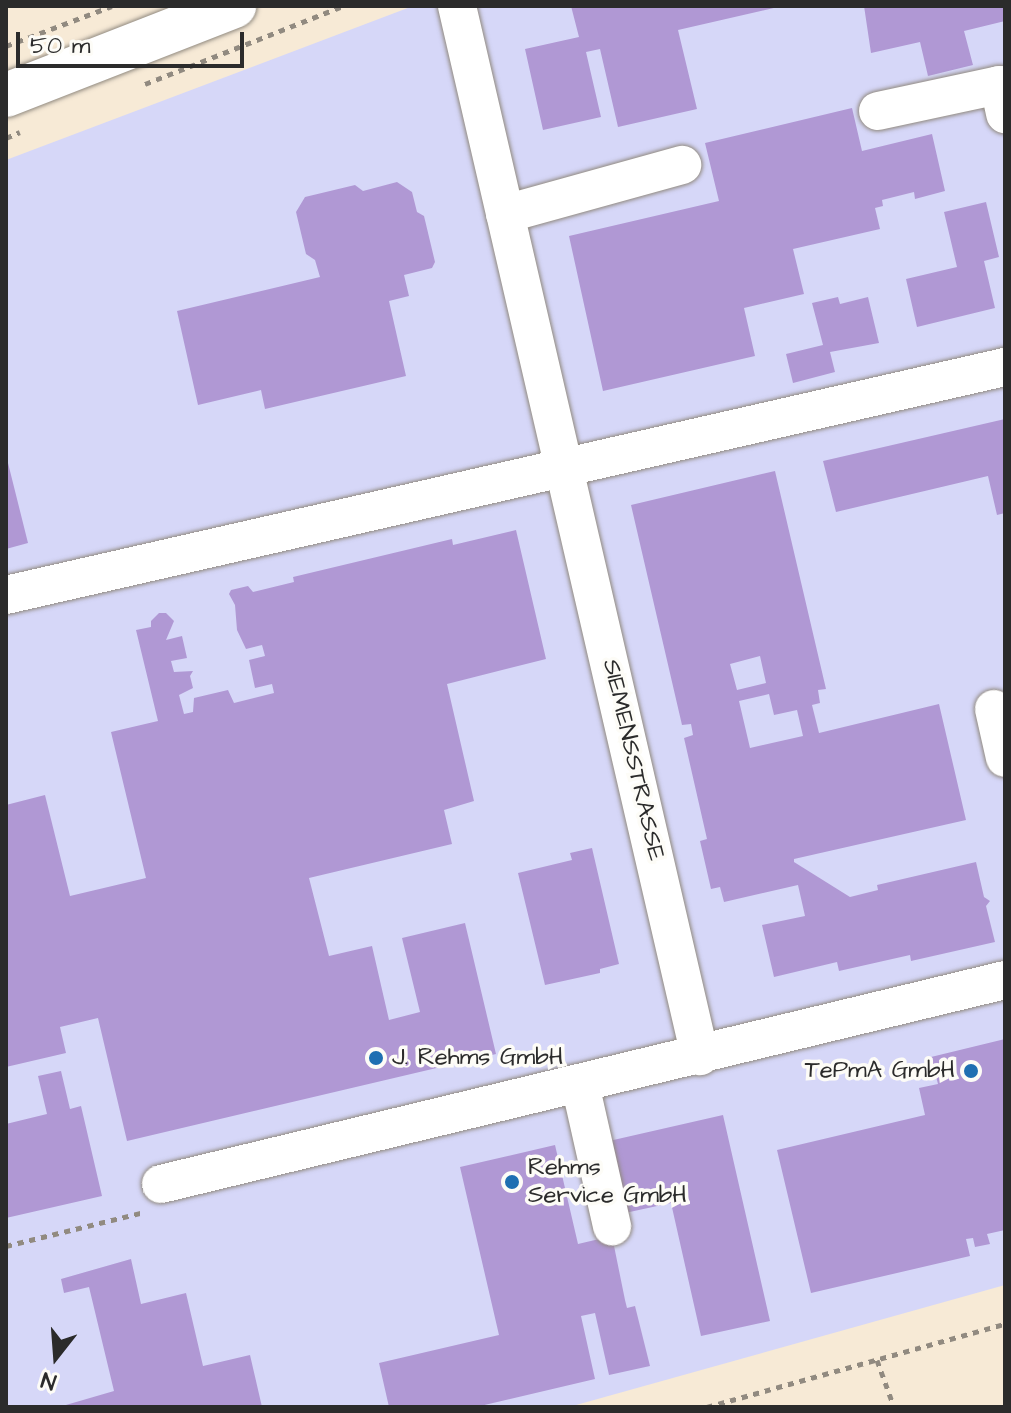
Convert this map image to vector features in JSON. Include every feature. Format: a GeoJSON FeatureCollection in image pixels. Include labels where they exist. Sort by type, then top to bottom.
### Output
{"type":"FeatureCollection","features":[{"type":"Feature","properties":{"kind":"main road"},"geometry":{"type":"LineString","coordinates":[[6,95],[234,6]]}},
{"type":"Feature","properties":{"kind":"street","name":"SIEMENSSTRASSE"},"geometry":{"type":"LineString","coordinates":[[457,6],[700,1056]]}},
{"type":"Feature","properties":{"kind":"street"},"geometry":{"type":"LineString","coordinates":[[878,111],[999,85],[1005,114]]}},
{"type":"Feature","properties":{"kind":"street"},"geometry":{"type":"LineString","coordinates":[[505,214],[682,165]]}},
{"type":"Feature","properties":{"kind":"street"},"geometry":{"type":"LineString","coordinates":[[6,595],[1005,367]]}},
{"type":"Feature","properties":{"kind":"street"},"geometry":{"type":"LineString","coordinates":[[994,709],[1005,758]]}},
{"type":"Feature","properties":{"kind":"street"},"geometry":{"type":"LineString","coordinates":[[161,1184],[1005,980]]}},
{"type":"Feature","properties":{"kind":"street"},"geometry":{"type":"LineString","coordinates":[[580,1084],[612,1226]]}},
{"type":"Feature","properties":{"kind":"path"},"geometry":{"type":"LineString","coordinates":[[6,46],[112,6]]}},
{"type":"Feature","properties":{"kind":"path"},"geometry":{"type":"LineString","coordinates":[[6,1246],[143,1214],[161,1184]]}},
{"type":"Feature","properties":{"kind":"path"},"geometry":{"type":"LineString","coordinates":[[707,1407],[1005,1324]]}},
{"type":"Feature","properties":{"kind":"path"},"geometry":{"type":"LineString","coordinates":[[877,1360],[894,1407]]}},
{"type":"Feature","properties":{"kind":"shaded area"},"geometry":{"type":"Polygon","coordinates":[[[413,6],[1005,6],[1005,1285],[569,1407],[6,1407],[6,160],[413,6]]]}},
{"type":"Feature","properties":{"kind":"building"},"geometry":{"type":"Polygon","coordinates":[[[571,6],[778,7],[678,30],[697,109],[618,127],[600,49],[586,52],[601,117],[543,130],[525,49],[579,37],[571,6]]]}},
{"type":"Feature","properties":{"kind":"building"},"geometry":{"type":"Polygon","coordinates":[[[864,6],[1005,6],[1005,21],[964,31],[973,65],[928,76],[920,42],[871,53],[864,6]]]}},
{"type":"Feature","properties":{"kind":"building"},"geometry":{"type":"Polygon","coordinates":[[[852,108],[862,151],[932,134],[945,191],[915,199],[914,192],[882,200],[883,206],[875,208],[880,229],[793,249],[804,294],[744,308],[755,356],[603,391],[569,236],[719,201],[705,143],[852,108]]]}},
{"type":"Feature","properties":{"kind":"building"},"geometry":{"type":"Polygon","coordinates":[[[397,182],[412,192],[417,212],[424,216],[435,262],[432,268],[404,275],[409,296],[389,301],[406,376],[265,409],[261,390],[198,405],[177,311],[320,277],[315,260],[306,254],[296,212],[305,197],[355,185],[363,191],[397,182]]]}},
{"type":"Feature","properties":{"kind":"building"},"geometry":{"type":"Polygon","coordinates":[[[986,202],[999,257],[984,261],[995,308],[917,327],[906,279],[957,267],[944,212],[986,202]]]}},
{"type":"Feature","properties":{"kind":"building"},"geometry":{"type":"Polygon","coordinates":[[[838,297],[840,304],[868,297],[879,343],[830,352],[835,372],[793,383],[786,354],[823,345],[812,303],[838,297]]]}},
{"type":"Feature","properties":{"kind":"building"},"geometry":{"type":"Polygon","coordinates":[[[1005,419],[1005,513],[997,515],[988,476],[836,512],[823,461],[1005,419]]]}},
{"type":"Feature","properties":{"kind":"building"},"geometry":{"type":"Polygon","coordinates":[[[6,455],[28,543],[6,549],[6,455]]]}},
{"type":"Feature","properties":{"kind":"building"},"geometry":{"type":"Polygon","coordinates":[[[775,471],[826,689],[818,690],[820,703],[812,705],[819,733],[939,704],[966,820],[794,859],[794,862],[850,897],[878,890],[877,885],[976,862],[984,897],[990,901],[986,906],[995,942],[911,961],[910,955],[839,971],[837,962],[774,977],[762,925],[805,916],[798,885],[724,902],[720,887],[711,889],[700,841],[707,839],[684,738],[693,735],[691,724],[682,725],[631,505],[775,471]],[[760,656],[730,664],[737,690],[766,683],[760,656]],[[769,694],[739,701],[750,748],[803,736],[797,710],[774,715],[769,694]]]}},
{"type":"Feature","properties":{"kind":"building"},"geometry":{"type":"Polygon","coordinates":[[[516,530],[546,659],[447,684],[474,801],[444,810],[452,844],[309,878],[329,956],[372,946],[389,1020],[420,1012],[402,938],[465,923],[496,1054],[127,1141],[98,1018],[60,1027],[66,1053],[6,1067],[6,805],[45,795],[70,896],[146,878],[111,732],[158,721],[136,630],[151,627],[151,621],[159,613],[166,613],[174,621],[166,640],[182,636],[187,658],[171,661],[174,672],[193,671],[190,676],[193,688],[179,695],[184,714],[193,712],[194,698],[228,690],[234,703],[274,693],[272,684],[255,688],[249,660],[265,656],[262,645],[246,649],[237,630],[235,605],[229,594],[231,590],[248,586],[253,592],[294,582],[293,577],[452,539],[453,545],[516,530]]]}},
{"type":"Feature","properties":{"kind":"building"},"geometry":{"type":"Polygon","coordinates":[[[592,848],[619,964],[600,969],[600,973],[545,985],[518,873],[572,860],[570,853],[592,848]]]}},
{"type":"Feature","properties":{"kind":"building"},"geometry":{"type":"Polygon","coordinates":[[[1005,1039],[1005,1230],[987,1234],[990,1244],[975,1247],[973,1238],[966,1239],[970,1256],[811,1293],[777,1150],[925,1115],[919,1088],[938,1084],[931,1057],[1005,1039]]]}},
{"type":"Feature","properties":{"kind":"building"},"geometry":{"type":"Polygon","coordinates":[[[61,1071],[70,1109],[81,1106],[102,1196],[6,1218],[6,1124],[47,1114],[38,1076],[61,1071]]]}},
{"type":"Feature","properties":{"kind":"building"},"geometry":{"type":"Polygon","coordinates":[[[723,1115],[770,1321],[701,1336],[671,1203],[625,1213],[609,1141],[723,1115]]]}},
{"type":"Feature","properties":{"kind":"building"},"geometry":{"type":"Polygon","coordinates":[[[555,1145],[578,1244],[612,1236],[627,1308],[635,1306],[650,1366],[609,1375],[595,1313],[581,1316],[595,1379],[476,1407],[389,1407],[379,1363],[499,1335],[460,1167],[555,1145]]]}},
{"type":"Feature","properties":{"kind":"building"},"geometry":{"type":"Polygon","coordinates":[[[131,1259],[141,1304],[186,1293],[203,1366],[250,1355],[262,1407],[59,1407],[114,1391],[89,1287],[64,1293],[61,1279],[131,1259]]]}},
{"type":"Feature","properties":{"kind":"place","name":"J. Rehms GmbH"},"geometry":{"type":"Point","coordinates":[376,1058]}},
{"type":"Feature","properties":{"kind":"place","name":"TePmA GmbH"},"geometry":{"type":"Point","coordinates":[971,1071]}},
{"type":"Feature","properties":{"kind":"place","name":"Rehms Service GmbH"},"geometry":{"type":"Point","coordinates":[512,1182]}}]}
